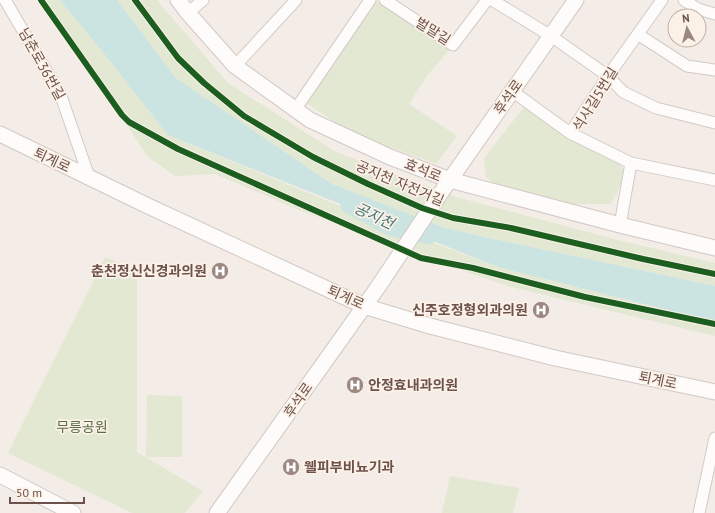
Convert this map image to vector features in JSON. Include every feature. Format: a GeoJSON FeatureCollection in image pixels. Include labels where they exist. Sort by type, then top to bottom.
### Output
{"type":"FeatureCollection","features":[{"type":"Feature","properties":{"kind":"street","name":"남춘로36번길"},"geometry":{"type":"LineString","coordinates":[[5,0],[61,96],[89,177]]}},
{"type":"Feature","properties":{"kind":"street","name":"효석로"},"geometry":{"type":"LineString","coordinates":[[178,0],[235,66],[310,120],[339,134],[390,157],[450,180],[620,225],[715,248]]}},
{"type":"Feature","properties":{"kind":"street"},"geometry":{"type":"LineString","coordinates":[[188,13],[203,0]]}},
{"type":"Feature","properties":{"kind":"street"},"geometry":{"type":"LineString","coordinates":[[235,66],[296,0]]}},
{"type":"Feature","properties":{"kind":"street"},"geometry":{"type":"LineString","coordinates":[[295,110],[370,0]]}},
{"type":"Feature","properties":{"kind":"street","name":"벌말길"},"geometry":{"type":"LineString","coordinates":[[385,0],[453,45],[487,0]]}},
{"type":"Feature","properties":{"kind":"street"},"geometry":{"type":"LineString","coordinates":[[492,0],[550,36],[608,76],[624,92],[656,108],[715,123]]}},
{"type":"Feature","properties":{"kind":"street","name":"후석로"},"geometry":{"type":"LineString","coordinates":[[217,513],[378,287],[440,194],[576,0]]}},
{"type":"Feature","properties":{"kind":"street","name":"석사길5번길"},"geometry":{"type":"LineString","coordinates":[[662,0],[570,133],[631,162],[715,180]]}},
{"type":"Feature","properties":{"kind":"street"},"geometry":{"type":"LineString","coordinates":[[684,0],[698,9],[715,14]]}},
{"type":"Feature","properties":{"kind":"street"},"geometry":{"type":"LineString","coordinates":[[638,35],[687,66],[715,70]]}},
{"type":"Feature","properties":{"kind":"street"},"geometry":{"type":"LineString","coordinates":[[512,90],[570,133]]}},
{"type":"Feature","properties":{"kind":"street","name":"퇴계로"},"geometry":{"type":"LineString","coordinates":[[0,134],[148,206],[364,306],[430,326],[554,358],[715,392]]}},
{"type":"Feature","properties":{"kind":"street"},"geometry":{"type":"LineString","coordinates":[[620,225],[631,162]]}},
{"type":"Feature","properties":{"kind":"street"},"geometry":{"type":"LineString","coordinates":[[699,513],[715,438]]}},
{"type":"Feature","properties":{"kind":"street"},"geometry":{"type":"LineString","coordinates":[[0,475],[73,513]]}},
{"type":"Feature","properties":{"kind":"green space"},"geometry":{"type":"Polygon","coordinates":[[[43,0],[60,0],[168,135],[391,227],[498,267],[715,322],[715,336],[511,287],[401,250],[292,207],[215,174],[175,176],[147,156],[43,0]]]}},
{"type":"Feature","properties":{"kind":"green space"},"geometry":{"type":"Polygon","coordinates":[[[117,0],[157,0],[228,83],[336,152],[456,197],[614,239],[715,263],[715,286],[445,228],[332,184],[176,78],[117,0]]]}},
{"type":"Feature","properties":{"kind":"green space"},"geometry":{"type":"Polygon","coordinates":[[[376,1],[450,49],[427,76],[409,104],[457,136],[436,164],[350,132],[303,101],[376,1]]]}},
{"type":"Feature","properties":{"kind":"green space"},"geometry":{"type":"Polygon","coordinates":[[[524,107],[620,164],[626,175],[611,204],[566,204],[499,188],[486,177],[484,158],[524,107]]]}},
{"type":"Feature","properties":{"kind":"green space","name":"무릉공원"},"geometry":{"type":"Polygon","coordinates":[[[105,257],[137,270],[137,452],[203,491],[185,513],[132,513],[8,453],[105,257]]]}},
{"type":"Feature","properties":{"kind":"green space"},"geometry":{"type":"Polygon","coordinates":[[[147,395],[182,396],[182,457],[146,457],[147,395]]]}},
{"type":"Feature","properties":{"kind":"green space"},"geometry":{"type":"Polygon","coordinates":[[[450,476],[519,488],[513,513],[442,513],[450,476]]]}},
{"type":"Feature","properties":{"kind":"water"},"geometry":{"type":"Polygon","coordinates":[[[60,0],[117,0],[176,78],[332,184],[445,228],[715,286],[715,322],[498,267],[168,135],[60,0]]]}},
{"type":"Feature","properties":{"kind":"waterway","name":"공지천"},"geometry":{"type":"LineString","coordinates":[[349,204],[391,227],[429,235]]}},
{"type":"Feature","properties":{"kind":"cycle path"},"geometry":{"type":"LineString","coordinates":[[41,0],[122,115],[129,122],[178,149],[421,258],[473,268],[585,297],[715,324]]}},
{"type":"Feature","properties":{"kind":"cycle path","name":"공지천 자전거길"},"geometry":{"type":"LineString","coordinates":[[135,0],[178,58],[204,83],[244,116],[313,157],[368,184],[422,208],[453,218],[511,228],[643,259],[715,274]]}},
{"type":"Feature","properties":{"kind":"place","name":"춘천정신신경과의원"},"geometry":{"type":"Point","coordinates":[220,271]}},
{"type":"Feature","properties":{"kind":"place","name":"신주호정형외과의원"},"geometry":{"type":"Point","coordinates":[541,310]}},
{"type":"Feature","properties":{"kind":"place","name":"안정효내과의원"},"geometry":{"type":"Point","coordinates":[355,385]}},
{"type":"Feature","properties":{"kind":"place","name":"웰피부비뇨기과"},"geometry":{"type":"Point","coordinates":[291,467]}}]}
